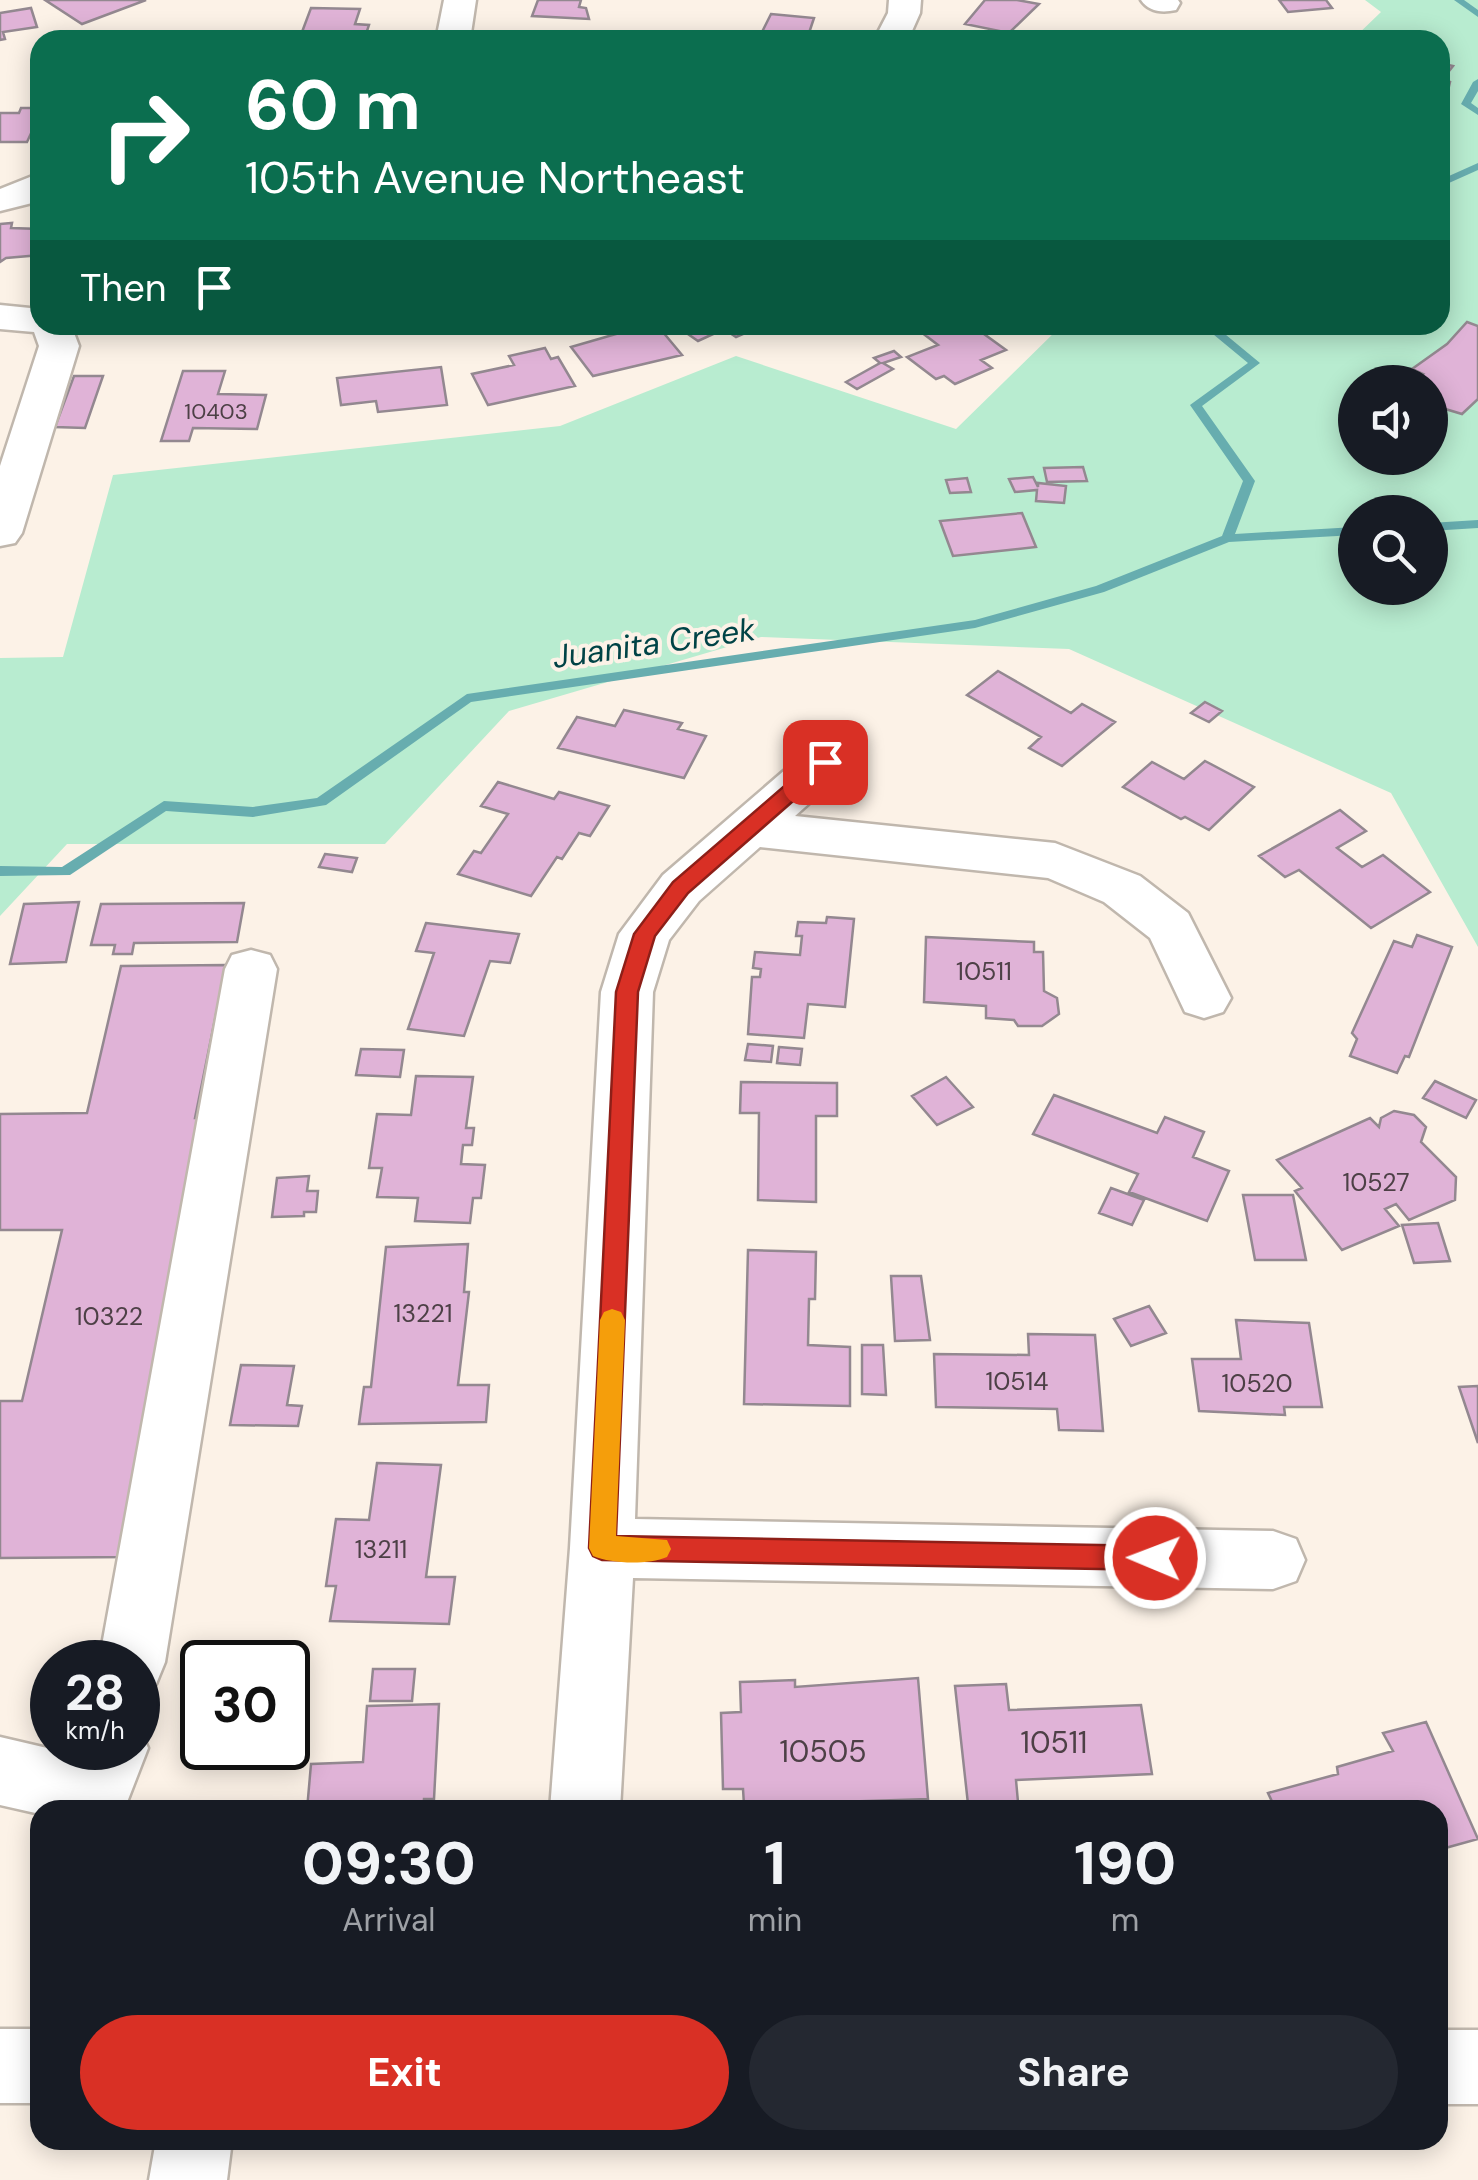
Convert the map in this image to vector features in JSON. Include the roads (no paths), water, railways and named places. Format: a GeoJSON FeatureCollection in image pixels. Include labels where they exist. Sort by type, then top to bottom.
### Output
{"type":"FeatureCollection","features":[{"type":"Feature","properties":{"kind":"street"},"geometry":{"type":"LineString","coordinates":[[455,30],[460,0]]}},
{"type":"Feature","properties":{"kind":"street"},"geometry":{"type":"LineString","coordinates":[[896,30],[905,0]]}},
{"type":"Feature","properties":{"kind":"street"},"geometry":{"type":"LineString","coordinates":[[0,200],[30,191]]}},
{"type":"Feature","properties":{"kind":"street"},"geometry":{"type":"LineString","coordinates":[[0,318],[30,320]]}},
{"type":"Feature","properties":{"kind":"street"},"geometry":{"type":"LineString","coordinates":[[0,533],[60,346],[57,335]]}},
{"type":"Feature","properties":{"kind":"street"},"geometry":{"type":"LineString","coordinates":[[586,1800],[602,1548],[627,992],[645,934],[681,888],[825,762]]}},
{"type":"Feature","properties":{"kind":"street"},"geometry":{"type":"LineString","coordinates":[[748,828],[1054,861],[1122,889],[1170,926],[1204,998]]}},
{"type":"Feature","properties":{"kind":"street"},"geometry":{"type":"LineString","coordinates":[[136,1640],[251,969]]}},
{"type":"Feature","properties":{"kind":"street"},"geometry":{"type":"LineString","coordinates":[[602,1548],[1273,1560]]}},
{"type":"Feature","properties":{"kind":"street"},"geometry":{"type":"LineString","coordinates":[[0,1771],[100,1784]]}},
{"type":"Feature","properties":{"kind":"street"},"geometry":{"type":"LineString","coordinates":[[1448,2067],[1478,2067]]}},
{"type":"Feature","properties":{"kind":"street"},"geometry":{"type":"LineString","coordinates":[[188,2180],[192,2150]]}},
{"type":"Feature","properties":{"kind":"waterway"},"geometry":{"type":"LineString","coordinates":[[1458,0],[1478,14]]}},
{"type":"Feature","properties":{"kind":"waterway"},"geometry":{"type":"LineString","coordinates":[[1478,82],[1466,104],[1478,112]]}},
{"type":"Feature","properties":{"kind":"waterway"},"geometry":{"type":"LineString","coordinates":[[1450,179],[1478,166]]}},
{"type":"Feature","properties":{"kind":"waterway"},"geometry":{"type":"LineString","coordinates":[[1220,335],[1255,363],[1196,405],[1249,481],[1227,538]]}},
{"type":"Feature","properties":{"kind":"waterway","name":"Juanita Creek"},"geometry":{"type":"LineString","coordinates":[[1448,526],[1478,524]]}},
{"type":"Feature","properties":{"kind":"waterway","name":"Juanita Creek"},"geometry":{"type":"LineString","coordinates":[[1227,538],[1338,532]]}},
{"type":"Feature","properties":{"kind":"waterway","name":"Juanita Creek"},"geometry":{"type":"LineString","coordinates":[[0,871],[65,872],[164,806],[253,812],[321,802],[467,698],[975,624],[1100,589],[1227,538]]}}]}
